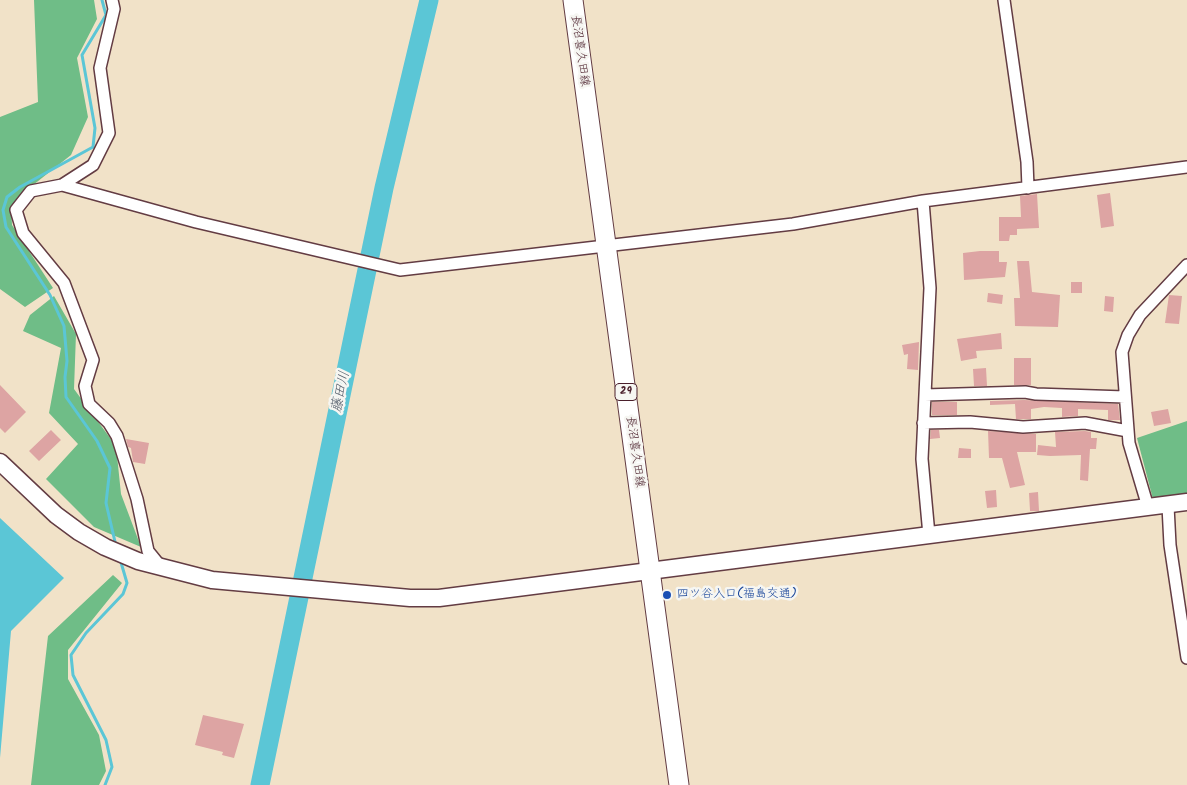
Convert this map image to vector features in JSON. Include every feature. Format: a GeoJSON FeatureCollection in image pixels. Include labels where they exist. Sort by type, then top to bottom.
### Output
{"type":"FeatureCollection","features":[{"type":"Feature","properties":{"kind":"main road","name":"長沼喜久田線"},"geometry":{"type":"LineString","coordinates":[[572,0],[679,785]]}},
{"type":"Feature","properties":{"kind":"street"},"geometry":{"type":"LineString","coordinates":[[112,0],[114,9],[100,68],[109,133],[93,164],[62,184],[30,191],[16,210],[23,233],[64,283],[93,360],[85,386],[89,404],[109,423],[117,436],[137,499],[148,551],[161,567]]}},
{"type":"Feature","properties":{"kind":"street"},"geometry":{"type":"LineString","coordinates":[[1004,0],[1026,152],[1028,188]]}},
{"type":"Feature","properties":{"kind":"street"},"geometry":{"type":"LineString","coordinates":[[62,184],[196,222],[356,258],[400,270],[793,224],[923,201],[1187,167]]}},
{"type":"Feature","properties":{"kind":"street"},"geometry":{"type":"LineString","coordinates":[[923,201],[930,288],[922,458],[929,535]]}},
{"type":"Feature","properties":{"kind":"street"},"geometry":{"type":"LineString","coordinates":[[1148,507],[1129,443],[1122,352],[1128,335],[1140,315],[1187,265]]}},
{"type":"Feature","properties":{"kind":"street"},"geometry":{"type":"LineString","coordinates":[[924,395],[1025,392],[1125,397]]}},
{"type":"Feature","properties":{"kind":"street"},"geometry":{"type":"LineString","coordinates":[[923,423],[970,422],[1022,427],[1085,423],[1128,431]]}},
{"type":"Feature","properties":{"kind":"street"},"geometry":{"type":"LineString","coordinates":[[0,462],[56,515],[80,532],[112,550],[138,561],[212,580],[410,598],[439,598],[1148,507],[1168,506],[1187,502]]}},
{"type":"Feature","properties":{"kind":"street"},"geometry":{"type":"LineString","coordinates":[[1168,506],[1170,545],[1187,658]]}},
{"type":"Feature","properties":{"kind":"green space"},"geometry":{"type":"Polygon","coordinates":[[[34,0],[94,0],[97,19],[77,58],[88,117],[71,155],[23,193],[11,206],[12,225],[53,288],[25,307],[0,289],[0,117],[38,102],[34,0]]]}},
{"type":"Feature","properties":{"kind":"green space"},"geometry":{"type":"Polygon","coordinates":[[[54,296],[76,334],[74,389],[116,446],[121,494],[141,547],[94,527],[46,479],[78,444],[49,413],[61,348],[23,331],[30,315],[54,296]]]}},
{"type":"Feature","properties":{"kind":"green space"},"geometry":{"type":"Polygon","coordinates":[[[1187,421],[1187,498],[1154,503],[1137,438],[1187,421]]]}},
{"type":"Feature","properties":{"kind":"green space"},"geometry":{"type":"Polygon","coordinates":[[[113,575],[122,583],[68,650],[68,679],[99,735],[106,771],[99,785],[31,785],[48,636],[113,575]]]}},
{"type":"Feature","properties":{"kind":"water"},"geometry":{"type":"Polygon","coordinates":[[[0,518],[64,578],[11,631],[0,758],[0,518]]]}},
{"type":"Feature","properties":{"kind":"building"},"geometry":{"type":"Polygon","coordinates":[[[1110,193],[1114,226],[1101,228],[1097,195],[1110,193]]]}},
{"type":"Feature","properties":{"kind":"building"},"geometry":{"type":"Polygon","coordinates":[[[1037,194],[1039,228],[1017,229],[1017,235],[1010,235],[1009,241],[999,241],[999,217],[1021,217],[1020,196],[1037,194]]]}},
{"type":"Feature","properties":{"kind":"building"},"geometry":{"type":"Polygon","coordinates":[[[999,251],[999,262],[1007,262],[1005,277],[964,280],[963,253],[999,251]]]}},
{"type":"Feature","properties":{"kind":"building"},"geometry":{"type":"Polygon","coordinates":[[[1017,261],[1029,261],[1032,292],[1060,295],[1058,327],[1015,326],[1014,298],[1020,298],[1017,261]]]}},
{"type":"Feature","properties":{"kind":"building"},"geometry":{"type":"Polygon","coordinates":[[[1071,282],[1082,282],[1082,293],[1071,293],[1071,282]]]}},
{"type":"Feature","properties":{"kind":"building"},"geometry":{"type":"Polygon","coordinates":[[[988,293],[1003,295],[1002,304],[987,302],[988,293]]]}},
{"type":"Feature","properties":{"kind":"building"},"geometry":{"type":"Polygon","coordinates":[[[1169,295],[1182,296],[1179,324],[1165,323],[1169,295]]]}},
{"type":"Feature","properties":{"kind":"building"},"geometry":{"type":"Polygon","coordinates":[[[1105,296],[1114,297],[1113,312],[1104,311],[1105,296]]]}},
{"type":"Feature","properties":{"kind":"building"},"geometry":{"type":"Polygon","coordinates":[[[1001,333],[1002,349],[976,351],[977,358],[961,361],[957,339],[1001,333]]]}},
{"type":"Feature","properties":{"kind":"building"},"geometry":{"type":"Polygon","coordinates":[[[919,342],[918,370],[907,369],[908,354],[904,355],[902,345],[919,342]]]}},
{"type":"Feature","properties":{"kind":"building"},"geometry":{"type":"Polygon","coordinates":[[[1014,358],[1031,358],[1031,385],[1014,385],[1014,358]]]}},
{"type":"Feature","properties":{"kind":"building"},"geometry":{"type":"Polygon","coordinates":[[[986,368],[987,386],[974,386],[973,369],[986,368]]]}},
{"type":"Feature","properties":{"kind":"building"},"geometry":{"type":"Polygon","coordinates":[[[0,385],[26,412],[5,433],[0,428],[0,385]]]}},
{"type":"Feature","properties":{"kind":"building"},"geometry":{"type":"Polygon","coordinates":[[[1024,400],[1118,404],[1120,420],[1108,420],[1108,410],[1078,409],[1078,416],[1062,417],[1062,408],[1044,407],[1031,409],[1031,419],[1016,419],[1015,404],[990,405],[990,401],[1024,400]]]}},
{"type":"Feature","properties":{"kind":"building"},"geometry":{"type":"Polygon","coordinates":[[[932,402],[957,402],[957,415],[932,415],[932,402]]]}},
{"type":"Feature","properties":{"kind":"building"},"geometry":{"type":"Polygon","coordinates":[[[1168,409],[1171,423],[1154,426],[1151,412],[1168,409]]]}},
{"type":"Feature","properties":{"kind":"building"},"geometry":{"type":"Polygon","coordinates":[[[51,430],[61,440],[39,461],[29,451],[51,430]]]}},
{"type":"Feature","properties":{"kind":"building"},"geometry":{"type":"Polygon","coordinates":[[[931,430],[939,430],[940,438],[930,439],[931,430]]]}},
{"type":"Feature","properties":{"kind":"building"},"geometry":{"type":"Polygon","coordinates":[[[988,431],[1036,434],[1036,452],[1017,452],[1025,485],[1010,488],[1002,458],[989,458],[988,431]]]}},
{"type":"Feature","properties":{"kind":"building"},"geometry":{"type":"Polygon","coordinates":[[[1055,432],[1091,432],[1091,438],[1097,438],[1096,449],[1090,449],[1088,481],[1080,480],[1081,455],[1037,455],[1038,445],[1056,447],[1055,432]]]}},
{"type":"Feature","properties":{"kind":"building"},"geometry":{"type":"Polygon","coordinates":[[[126,439],[149,443],[145,464],[133,462],[131,448],[128,447],[126,439]]]}},
{"type":"Feature","properties":{"kind":"building"},"geometry":{"type":"Polygon","coordinates":[[[959,448],[971,449],[971,458],[958,458],[959,448]]]}},
{"type":"Feature","properties":{"kind":"building"},"geometry":{"type":"Polygon","coordinates":[[[996,490],[997,507],[987,508],[985,491],[996,490]]]}},
{"type":"Feature","properties":{"kind":"building"},"geometry":{"type":"Polygon","coordinates":[[[1038,492],[1039,511],[1030,511],[1029,493],[1038,492]]]}},
{"type":"Feature","properties":{"kind":"building"},"geometry":{"type":"Polygon","coordinates":[[[203,715],[244,724],[234,758],[222,755],[223,752],[195,745],[203,715]]]}},
{"type":"Feature","properties":{"kind":"waterway"},"geometry":{"type":"LineString","coordinates":[[102,0],[106,15],[82,55],[95,128],[93,147],[20,187],[7,197],[3,210],[6,227],[50,295],[64,326],[67,361],[65,377],[66,397],[97,441],[110,468],[106,503],[116,546]]}},
{"type":"Feature","properties":{"kind":"waterway","name":"藤田川"},"geometry":{"type":"LineString","coordinates":[[260,785],[384,188],[429,0]]}},
{"type":"Feature","properties":{"kind":"waterway"},"geometry":{"type":"LineString","coordinates":[[105,785],[112,767],[106,740],[73,675],[71,655],[86,633],[123,594],[127,583],[120,559]]}},
{"type":"Feature","properties":{"kind":"place","name":"四ツ谷入口(福島交通)"},"geometry":{"type":"Point","coordinates":[667,595]}}]}
